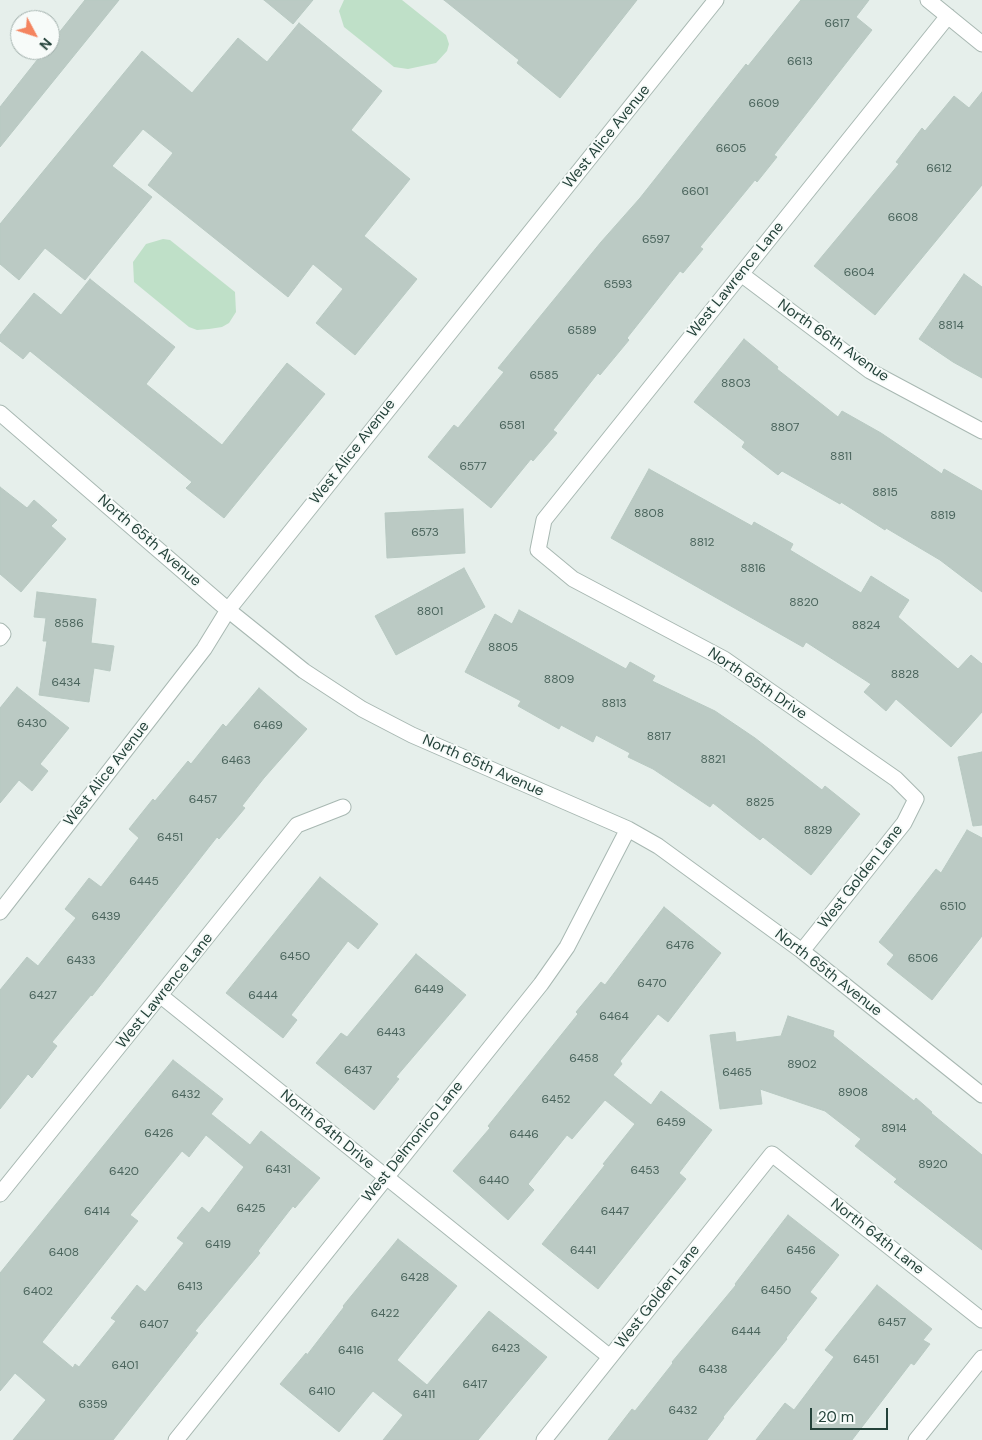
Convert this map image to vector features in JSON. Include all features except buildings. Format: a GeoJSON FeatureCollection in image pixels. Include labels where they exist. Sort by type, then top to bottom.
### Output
{"type":"FeatureCollection","features":[{"type":"Feature","properties":{"kind":"street","name":"West Alice Avenue"},"geometry":{"type":"LineString","coordinates":[[0,912],[204,649],[228,610],[716,0]]}},
{"type":"Feature","properties":{"kind":"street"},"geometry":{"type":"LineString","coordinates":[[928,0],[982,44]]}},
{"type":"Feature","properties":{"kind":"street","name":"West Lawrence Lane"},"geometry":{"type":"LineString","coordinates":[[538,550],[544,520],[948,16]]}},
{"type":"Feature","properties":{"kind":"street","name":"North 66th Avenue"},"geometry":{"type":"LineString","coordinates":[[741,274],[870,371],[982,431]]}},
{"type":"Feature","properties":{"kind":"street","name":"North 65th Avenue"},"geometry":{"type":"LineString","coordinates":[[0,413],[228,610],[304,671],[362,709],[459,756],[628,829],[686,864],[802,951],[982,1095]]}},
{"type":"Feature","properties":{"kind":"street","name":"North 65th Drive"},"geometry":{"type":"LineString","coordinates":[[538,550],[573,579],[724,659],[896,779],[916,799]]}},
{"type":"Feature","properties":{"kind":"street","name":"West Golden Lane"},"geometry":{"type":"LineString","coordinates":[[802,951],[904,823],[916,799]]}},
{"type":"Feature","properties":{"kind":"street","name":"West Lawrence Lane"},"geometry":{"type":"LineString","coordinates":[[0,1194],[297,825],[343,807]]}},
{"type":"Feature","properties":{"kind":"street","name":"West Delmonico Lane"},"geometry":{"type":"LineString","coordinates":[[176,1440],[385,1176],[541,984],[567,947],[628,829]]}},
{"type":"Feature","properties":{"kind":"street","name":"North 64th Drive"},"geometry":{"type":"LineString","coordinates":[[161,996],[610,1357]]}},
{"type":"Feature","properties":{"kind":"street","name":"West Golden Lane"},"geometry":{"type":"LineString","coordinates":[[544,1440],[772,1154]]}},
{"type":"Feature","properties":{"kind":"street","name":"North 64th Lane"},"geometry":{"type":"LineString","coordinates":[[772,1154],[982,1320]]}},
{"type":"Feature","properties":{"kind":"street"},"geometry":{"type":"LineString","coordinates":[[916,1440],[982,1358]]}},
{"type":"Feature","properties":{"kind":"green space"},"geometry":{"type":"Polygon","coordinates":[[[344,0],[402,0],[446,35],[449,44],[447,51],[436,63],[408,69],[394,67],[344,27],[339,11],[344,0]]]}},
{"type":"Feature","properties":{"kind":"green space"},"geometry":{"type":"Polygon","coordinates":[[[163,239],[170,240],[235,292],[236,312],[229,323],[222,327],[209,329],[197,330],[189,327],[134,282],[133,262],[146,244],[163,239]]]}}]}
